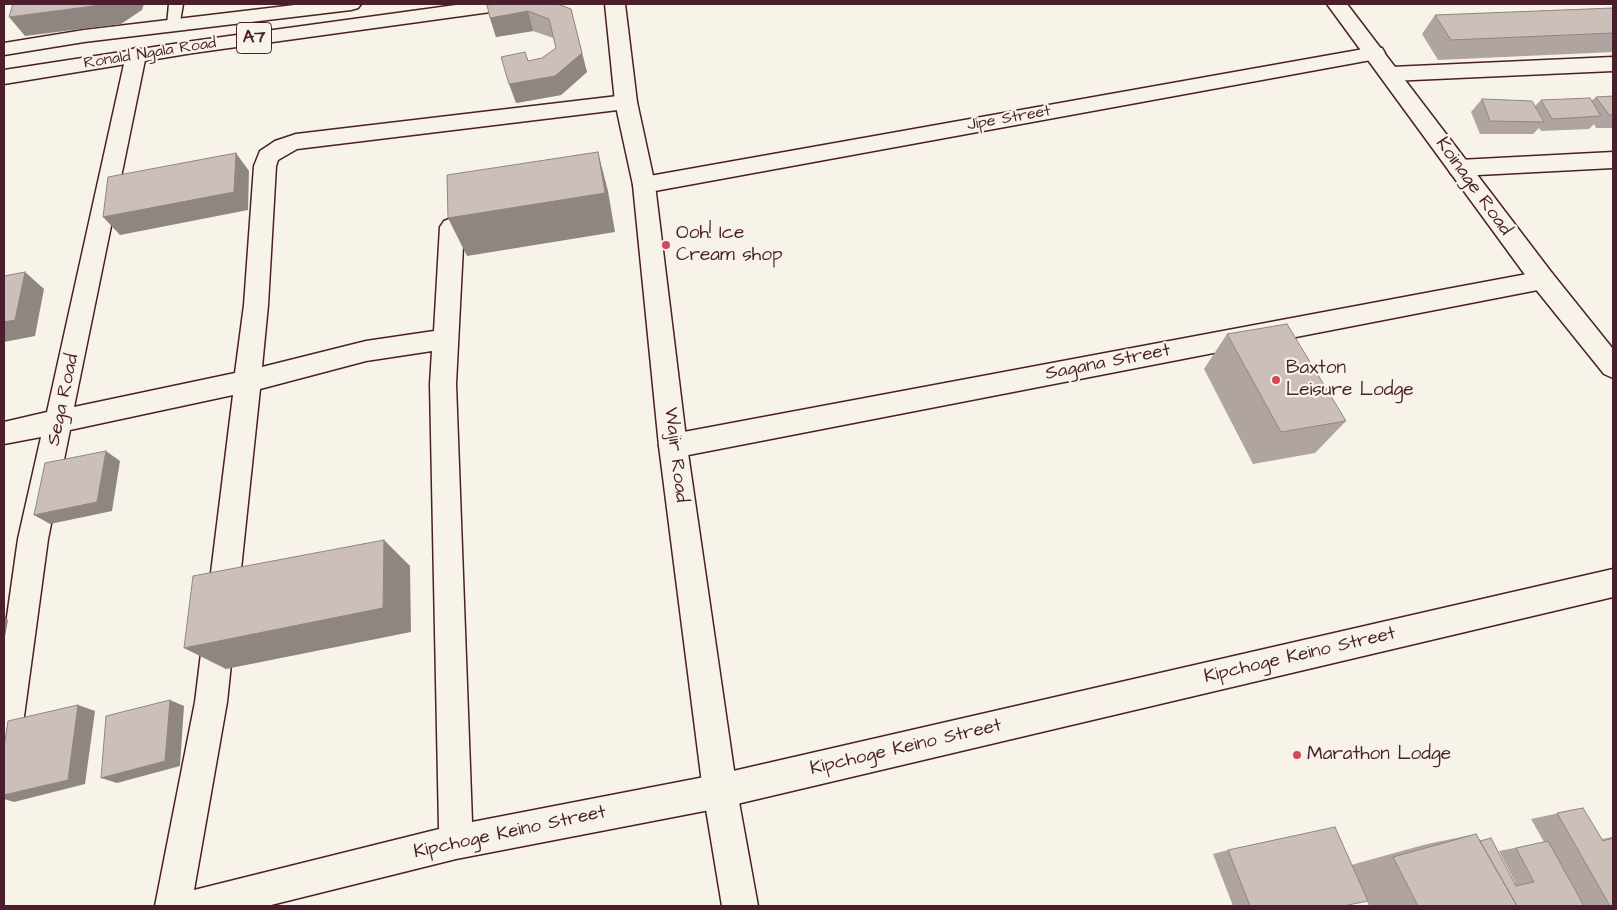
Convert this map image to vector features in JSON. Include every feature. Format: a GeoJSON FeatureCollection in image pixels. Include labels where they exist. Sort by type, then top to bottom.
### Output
{"type":"FeatureCollection","features":[{"type":"Feature","properties":{"kind":"main road","name":"Ronald Ngala Road"},"geometry":{"type":"LineString","coordinates":[[4,49],[84,36],[351,4]]}},
{"type":"Feature","properties":{"kind":"main road","name":"Ronald Ngala Road"},"geometry":{"type":"LineString","coordinates":[[4,77],[136,55],[505,4]]}},
{"type":"Feature","properties":{"kind":"main road","name":"Wajir Road"},"geometry":{"type":"LineString","coordinates":[[615,4],[626,102],[644,185],[672,446],[720,791],[740,906]]}},
{"type":"Feature","properties":{"kind":"main road","name":"Koinage Road"},"geometry":{"type":"LineString","coordinates":[[1337,4],[1391,74],[1542,280],[1613,367]]}},
{"type":"Feature","properties":{"kind":"main road","name":"Jipe Street"},"geometry":{"type":"LineString","coordinates":[[644,185],[1375,53]]}},
{"type":"Feature","properties":{"kind":"main road","name":"Sega Road"},"geometry":{"type":"LineString","coordinates":[[4,746],[33,539],[136,55]]}},
{"type":"Feature","properties":{"kind":"main road"},"geometry":{"type":"LineString","coordinates":[[1391,74],[1613,64]]}},
{"type":"Feature","properties":{"kind":"main road"},"geometry":{"type":"LineString","coordinates":[[173,906],[211,702],[256,305],[265,166],[268,156],[274,151],[296,142],[626,102]]}},
{"type":"Feature","properties":{"kind":"main road"},"geometry":{"type":"LineString","coordinates":[[1459,168],[1613,160]]}},
{"type":"Feature","properties":{"kind":"main road"},"geometry":{"type":"LineString","coordinates":[[452,227],[444,384],[456,842]]}},
{"type":"Feature","properties":{"kind":"main road","name":"Sagana Street"},"geometry":{"type":"LineString","coordinates":[[672,446],[1542,280]]}},
{"type":"Feature","properties":{"kind":"main road"},"geometry":{"type":"LineString","coordinates":[[4,433],[248,381],[366,351],[446,339]]}},
{"type":"Feature","properties":{"kind":"main road","name":"Kipchoge Keino Street"},"geometry":{"type":"LineString","coordinates":[[197,906],[456,842],[720,791],[1613,583]]}},
{"type":"Feature","properties":{"kind":"lane"},"geometry":{"type":"LineString","coordinates":[[174,25],[176,4]]}},
{"type":"Feature","properties":{"kind":"building"},"geometry":{"type":"Polygon","coordinates":[[[13,4],[108,4],[9,17],[13,4]]]}},
{"type":"Feature","properties":{"kind":"building"},"geometry":{"type":"Polygon","coordinates":[[[558,4],[571,9],[582,53],[555,76],[509,84],[501,57],[525,52],[528,61],[542,58],[556,48],[549,19],[528,11],[490,18],[487,5],[558,4]]]}},
{"type":"Feature","properties":{"kind":"building"},"geometry":{"type":"Polygon","coordinates":[[[1613,8],[1613,33],[1451,40],[1435,15],[1613,8]]]}},
{"type":"Feature","properties":{"kind":"building"},"geometry":{"type":"Polygon","coordinates":[[[1613,96],[1613,115],[1609,115],[1596,97],[1613,96]]]}},
{"type":"Feature","properties":{"kind":"building"},"geometry":{"type":"Polygon","coordinates":[[[1590,98],[1601,116],[1552,119],[1541,100],[1590,98]]]}},
{"type":"Feature","properties":{"kind":"building"},"geometry":{"type":"Polygon","coordinates":[[[1482,99],[1532,101],[1544,122],[1490,121],[1482,99]]]}},
{"type":"Feature","properties":{"kind":"building"},"geometry":{"type":"Polygon","coordinates":[[[598,152],[605,193],[448,218],[447,175],[598,152]]]}},
{"type":"Feature","properties":{"kind":"building"},"geometry":{"type":"Polygon","coordinates":[[[236,153],[234,192],[103,217],[108,177],[236,153]]]}},
{"type":"Feature","properties":{"kind":"building"},"geometry":{"type":"Polygon","coordinates":[[[25,272],[15,320],[4,322],[4,276],[25,272]]]}},
{"type":"Feature","properties":{"kind":"building"},"geometry":{"type":"Polygon","coordinates":[[[1287,324],[1346,421],[1281,432],[1227,334],[1287,324]]]}},
{"type":"Feature","properties":{"kind":"building"},"geometry":{"type":"Polygon","coordinates":[[[106,451],[97,502],[34,515],[45,463],[106,451]]]}},
{"type":"Feature","properties":{"kind":"building"},"geometry":{"type":"Polygon","coordinates":[[[384,540],[383,608],[184,648],[193,576],[384,540]]]}},
{"type":"Feature","properties":{"kind":"building"},"geometry":{"type":"Polygon","coordinates":[[[170,700],[165,761],[101,778],[106,716],[170,700]]]}},
{"type":"Feature","properties":{"kind":"building"},"geometry":{"type":"Polygon","coordinates":[[[78,705],[68,780],[4,795],[4,747],[8,721],[78,705]]]}},
{"type":"Feature","properties":{"kind":"building"},"geometry":{"type":"Polygon","coordinates":[[[1583,808],[1603,841],[1613,838],[1613,906],[1610,906],[1557,813],[1583,808]]]}},
{"type":"Feature","properties":{"kind":"building"},"geometry":{"type":"Polygon","coordinates":[[[1335,827],[1368,901],[1343,906],[1250,906],[1228,850],[1335,827]]]}},
{"type":"Feature","properties":{"kind":"building"},"geometry":{"type":"Polygon","coordinates":[[[1476,834],[1517,906],[1418,906],[1393,857],[1476,834]]]}},
{"type":"Feature","properties":{"kind":"building"},"geometry":{"type":"Polygon","coordinates":[[[1491,838],[1516,886],[1534,882],[1516,848],[1548,841],[1584,906],[1517,906],[1480,841],[1491,838]]]}},
{"type":"Feature","properties":{"kind":"place","name":"Ooh! Ice Cream shop"},"geometry":{"type":"Point","coordinates":[666,245]}},
{"type":"Feature","properties":{"kind":"place","name":"Baxton Leisure Lodge"},"geometry":{"type":"Point","coordinates":[1276,380]}},
{"type":"Feature","properties":{"kind":"place","name":"Marathon Lodge"},"geometry":{"type":"Point","coordinates":[1297,755]}}]}
